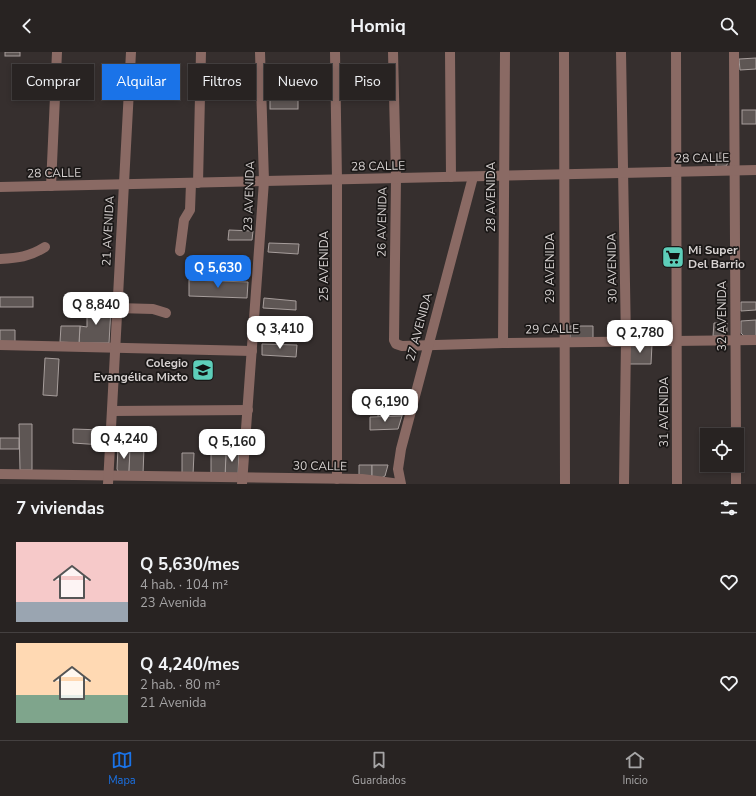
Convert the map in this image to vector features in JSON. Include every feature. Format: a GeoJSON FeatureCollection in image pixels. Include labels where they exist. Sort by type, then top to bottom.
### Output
{"type":"FeatureCollection","features":[{"type":"Feature","properties":{"kind":"street"},"geometry":{"type":"LineString","coordinates":[[51,186],[57,52]]}},
{"type":"Feature","properties":{"kind":"street","name":"21 AVENIDA"},"geometry":{"type":"LineString","coordinates":[[108,480],[131,52]]}},
{"type":"Feature","properties":{"kind":"street"},"geometry":{"type":"LineString","coordinates":[[180,251],[184,220],[190,210],[194,183],[201,52]]}},
{"type":"Feature","properties":{"kind":"street","name":"23 AVENIDA"},"geometry":{"type":"LineString","coordinates":[[242,481],[264,181],[260,52]]}},
{"type":"Feature","properties":{"kind":"street","name":"25 AVENIDA"},"geometry":{"type":"LineString","coordinates":[[335,52],[337,180],[337,479]]}},
{"type":"Feature","properties":{"kind":"street","name":"26 AVENIDA"},"geometry":{"type":"LineString","coordinates":[[393,52],[396,178],[394,340],[396,344]]}},
{"type":"Feature","properties":{"kind":"street"},"geometry":{"type":"LineString","coordinates":[[450,52],[451,177]]}},
{"type":"Feature","properties":{"kind":"street","name":"28 AVENIDA"},"geometry":{"type":"LineString","coordinates":[[503,343],[505,52]]}},
{"type":"Feature","properties":{"kind":"street","name":"29 AVENIDA"},"geometry":{"type":"LineString","coordinates":[[564,52],[563,174],[565,484]]}},
{"type":"Feature","properties":{"kind":"street","name":"30 AVENIDA"},"geometry":{"type":"LineString","coordinates":[[621,52],[626,341],[624,484]]}},
{"type":"Feature","properties":{"kind":"street","name":"31 AVENIDA"},"geometry":{"type":"LineString","coordinates":[[676,52],[675,172],[678,484]]}},
{"type":"Feature","properties":{"kind":"street","name":"32 AVENIDA"},"geometry":{"type":"LineString","coordinates":[[734,52],[736,428]]}},
{"type":"Feature","properties":{"kind":"street","name":"28 CALLE"},"geometry":{"type":"LineString","coordinates":[[0,187],[756,170]]}},
{"type":"Feature","properties":{"kind":"street","name":"27 AVENIDA"},"geometry":{"type":"LineString","coordinates":[[401,484],[398,462],[473,176]]}},
{"type":"Feature","properties":{"kind":"street"},"geometry":{"type":"LineString","coordinates":[[0,259],[22,258],[36,253],[45,247]]}},
{"type":"Feature","properties":{"kind":"street"},"geometry":{"type":"LineString","coordinates":[[117,308],[153,309],[166,313]]}},
{"type":"Feature","properties":{"kind":"street","name":"29 CALLE"},"geometry":{"type":"LineString","coordinates":[[396,344],[402,346],[428,344],[756,340]]}},
{"type":"Feature","properties":{"kind":"street"},"geometry":{"type":"LineString","coordinates":[[0,346],[252,351]]}},
{"type":"Feature","properties":{"kind":"street"},"geometry":{"type":"LineString","coordinates":[[112,411],[248,410]]}},
{"type":"Feature","properties":{"kind":"street"},"geometry":{"type":"LineString","coordinates":[[736,472],[736,484]]}},
{"type":"Feature","properties":{"kind":"street","name":"30 CALLE"},"geometry":{"type":"LineString","coordinates":[[0,474],[108,480],[242,481],[337,479],[401,484]]}},
{"type":"Feature","properties":{"kind":"shaded area","name":"Colegio Evangélica Mixto"},"geometry":{"type":"Polygon","coordinates":[[[197,360],[208,360],[209,381],[197,381],[197,360]]]}},
{"type":"Feature","properties":{"kind":"building"},"geometry":{"type":"Polygon","coordinates":[[[5,52],[20,52],[20,56],[5,56],[5,52]]]}},
{"type":"Feature","properties":{"kind":"building"},"geometry":{"type":"Polygon","coordinates":[[[756,58],[756,69],[740,70],[739,59],[756,58]]]}},
{"type":"Feature","properties":{"kind":"building"},"geometry":{"type":"Polygon","coordinates":[[[270,100],[298,100],[298,109],[270,109],[270,100]]]}},
{"type":"Feature","properties":{"kind":"building"},"geometry":{"type":"Polygon","coordinates":[[[742,110],[756,110],[756,124],[742,124],[742,110]]]}},
{"type":"Feature","properties":{"kind":"building"},"geometry":{"type":"Polygon","coordinates":[[[719,153],[727,153],[728,163],[726,166],[716,167],[716,160],[720,160],[719,153]]]}},
{"type":"Feature","properties":{"kind":"building"},"geometry":{"type":"Polygon","coordinates":[[[229,230],[253,231],[252,240],[228,240],[229,230]]]}},
{"type":"Feature","properties":{"kind":"building"},"geometry":{"type":"Polygon","coordinates":[[[269,243],[299,244],[298,254],[268,252],[269,243]]]}},
{"type":"Feature","properties":{"kind":"building"},"geometry":{"type":"Polygon","coordinates":[[[189,280],[248,282],[247,298],[189,296],[189,280]]]}},
{"type":"Feature","properties":{"kind":"building"},"geometry":{"type":"Polygon","coordinates":[[[0,297],[33,297],[33,307],[0,307],[0,297]]]}},
{"type":"Feature","properties":{"kind":"building"},"geometry":{"type":"Polygon","coordinates":[[[264,298],[296,301],[296,310],[263,308],[264,298]]]}},
{"type":"Feature","properties":{"kind":"building"},"geometry":{"type":"Polygon","coordinates":[[[741,302],[756,302],[756,310],[741,311],[741,302]]]}},
{"type":"Feature","properties":{"kind":"building"},"geometry":{"type":"Polygon","coordinates":[[[87,307],[111,308],[109,343],[79,343],[80,326],[87,327],[87,307]]]}},
{"type":"Feature","properties":{"kind":"building"},"geometry":{"type":"Polygon","coordinates":[[[756,320],[756,336],[744,336],[741,333],[741,321],[756,320]]]}},
{"type":"Feature","properties":{"kind":"building"},"geometry":{"type":"Polygon","coordinates":[[[263,322],[299,323],[299,332],[263,332],[263,322]]]}},
{"type":"Feature","properties":{"kind":"building"},"geometry":{"type":"Polygon","coordinates":[[[714,323],[727,323],[727,332],[724,336],[713,336],[714,323]]]}},
{"type":"Feature","properties":{"kind":"building"},"geometry":{"type":"Polygon","coordinates":[[[61,326],[80,326],[79,343],[60,342],[61,326]]]}},
{"type":"Feature","properties":{"kind":"building"},"geometry":{"type":"Polygon","coordinates":[[[570,326],[593,326],[593,339],[570,340],[570,326]]]}},
{"type":"Feature","properties":{"kind":"building"},"geometry":{"type":"Polygon","coordinates":[[[0,330],[15,330],[15,345],[0,344],[0,330]]]}},
{"type":"Feature","properties":{"kind":"building"},"geometry":{"type":"Polygon","coordinates":[[[629,343],[652,344],[651,364],[628,364],[629,343]]]}},
{"type":"Feature","properties":{"kind":"building"},"geometry":{"type":"Polygon","coordinates":[[[262,344],[297,345],[296,357],[262,355],[262,344]]]}},
{"type":"Feature","properties":{"kind":"building"},"geometry":{"type":"Polygon","coordinates":[[[45,358],[59,359],[57,396],[43,395],[45,358]]]}},
{"type":"Feature","properties":{"kind":"building"},"geometry":{"type":"Polygon","coordinates":[[[407,403],[402,416],[378,417],[378,404],[407,403]]]}},
{"type":"Feature","properties":{"kind":"building"},"geometry":{"type":"Polygon","coordinates":[[[402,416],[398,429],[370,430],[370,417],[402,416]]]}},
{"type":"Feature","properties":{"kind":"building"},"geometry":{"type":"Polygon","coordinates":[[[19,424],[32,424],[32,470],[20,470],[19,424]]]}},
{"type":"Feature","properties":{"kind":"building"},"geometry":{"type":"Polygon","coordinates":[[[73,429],[103,430],[102,445],[73,443],[73,429]]]}},
{"type":"Feature","properties":{"kind":"building"},"geometry":{"type":"Polygon","coordinates":[[[0,438],[19,438],[19,449],[0,449],[0,438]]]}},
{"type":"Feature","properties":{"kind":"building"},"geometry":{"type":"Polygon","coordinates":[[[118,447],[130,447],[129,473],[119,473],[117,469],[118,447]]]}},
{"type":"Feature","properties":{"kind":"building"},"geometry":{"type":"Polygon","coordinates":[[[130,447],[144,448],[143,474],[129,473],[130,447]]]}},
{"type":"Feature","properties":{"kind":"building"},"geometry":{"type":"Polygon","coordinates":[[[226,449],[239,449],[238,477],[225,477],[226,449]]]}},
{"type":"Feature","properties":{"kind":"building"},"geometry":{"type":"Polygon","coordinates":[[[182,453],[194,453],[193,475],[182,475],[182,453]]]}},
{"type":"Feature","properties":{"kind":"building"},"geometry":{"type":"Polygon","coordinates":[[[211,454],[226,454],[225,477],[211,476],[211,454]]]}},
{"type":"Feature","properties":{"kind":"building"},"geometry":{"type":"Polygon","coordinates":[[[359,465],[372,465],[372,479],[359,478],[359,465]]]}},
{"type":"Feature","properties":{"kind":"building"},"geometry":{"type":"Polygon","coordinates":[[[372,465],[388,465],[385,476],[372,479],[372,465]]]}},
{"type":"Feature","properties":{"kind":"place","name":"Mi Super Del Barrio"},"geometry":{"type":"Point","coordinates":[673,257]}},
{"type":"Feature","properties":{"kind":"place","name":"Colegio Evangélica Mixto"},"geometry":{"type":"Point","coordinates":[203,370]}}]}
